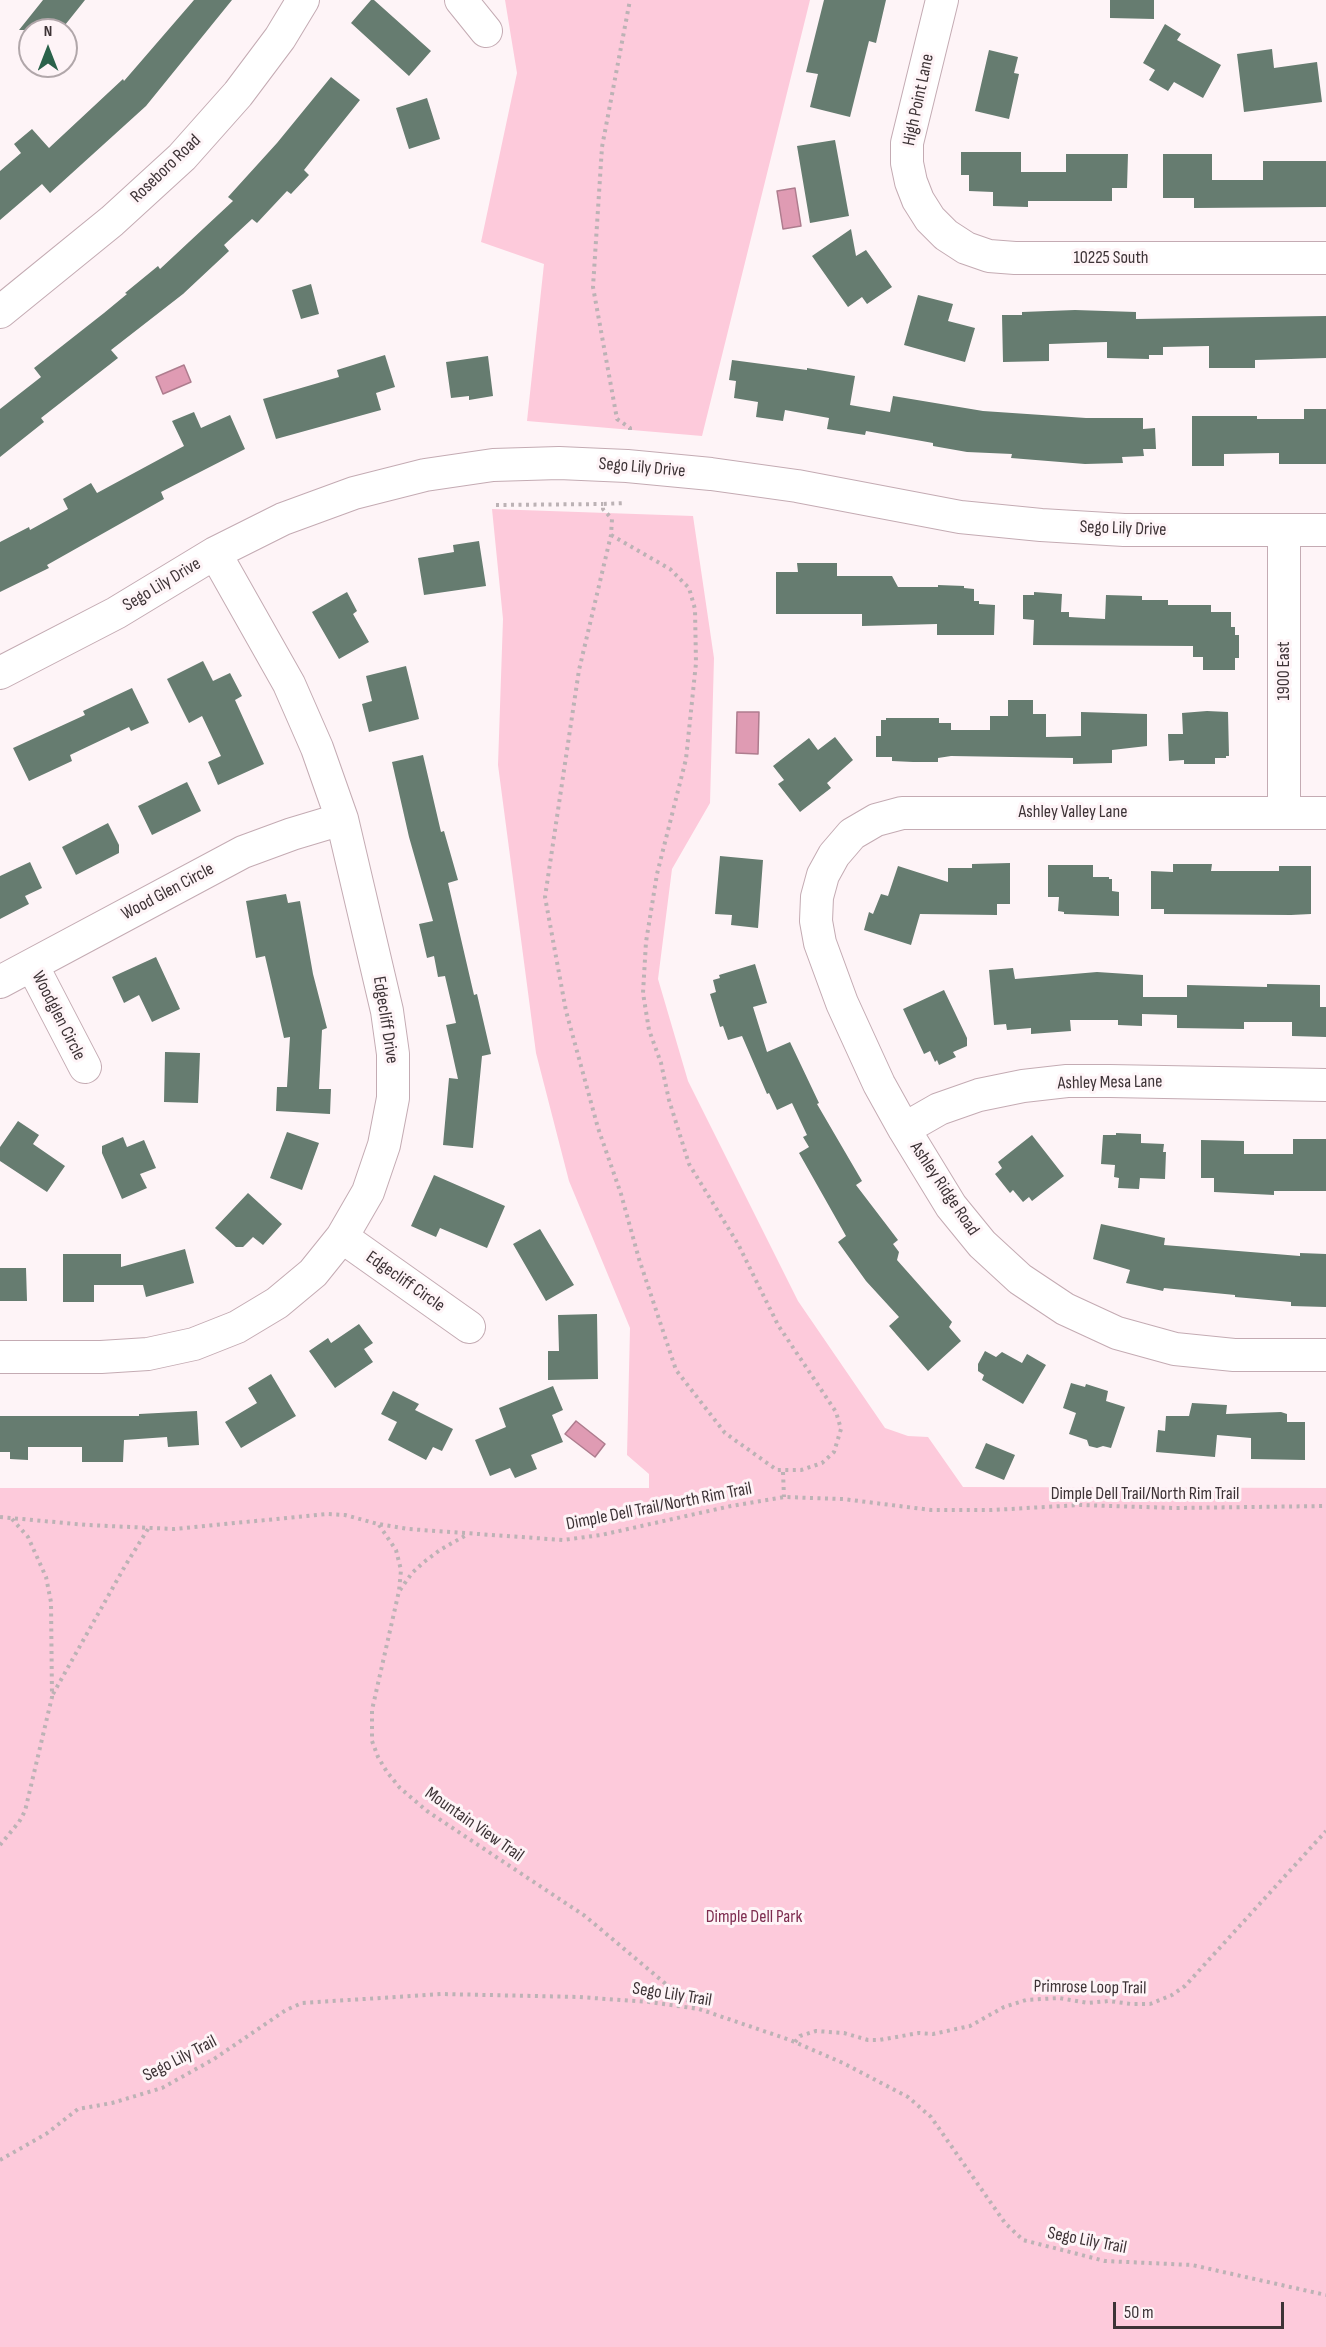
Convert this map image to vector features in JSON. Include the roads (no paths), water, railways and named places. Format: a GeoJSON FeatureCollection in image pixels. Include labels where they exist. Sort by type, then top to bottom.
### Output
{"type":"FeatureCollection","features":[{"type":"Feature","properties":{"kind":"street","name":"Roseboro Road"},"geometry":{"type":"LineString","coordinates":[[0,312],[112,221],[182,157],[238,94],[280,38],[303,0]]}},
{"type":"Feature","properties":{"kind":"street"},"geometry":{"type":"LineString","coordinates":[[461,0],[486,31]]}},
{"type":"Feature","properties":{"kind":"street","name":"High Point Lane"},"geometry":{"type":"LineString","coordinates":[[918,200],[907,164],[908,143],[942,0]]}},
{"type":"Feature","properties":{"kind":"street","name":"10225 South"},"geometry":{"type":"LineString","coordinates":[[918,200],[930,219],[946,235],[966,248],[989,256],[1015,258],[1326,258]]}},
{"type":"Feature","properties":{"kind":"street","name":"Sego Lily Drive"},"geometry":{"type":"LineString","coordinates":[[0,673],[116,613],[215,554],[282,519],[354,492],[425,475],[493,465],[560,463],[627,466],[711,474],[796,486],[960,517],[1041,525],[1124,530],[1326,530]]}},
{"type":"Feature","properties":{"kind":"street","name":"1900 East"},"geometry":{"type":"LineString","coordinates":[[1284,530],[1284,813]]}},
{"type":"Feature","properties":{"kind":"street","name":"Edgecliff Drive"},"geometry":{"type":"LineString","coordinates":[[0,1357],[113,1357],[148,1354],[194,1344],[237,1327],[277,1303],[313,1273],[342,1237],[368,1192],[384,1145],[393,1098],[393,1054],[387,1011],[342,819],[317,748],[289,684],[215,554]]}},
{"type":"Feature","properties":{"kind":"street","name":"Ashley Valley Lane"},"geometry":{"type":"LineString","coordinates":[[834,855],[852,834],[876,820],[902,813],[1326,813]]}},
{"type":"Feature","properties":{"kind":"street","name":"Wood Glen Circle"},"geometry":{"type":"LineString","coordinates":[[0,982],[243,852],[342,819]]}},
{"type":"Feature","properties":{"kind":"street","name":"Ashley Ridge Road"},"geometry":{"type":"LineString","coordinates":[[834,855],[823,875],[817,897],[816,921],[820,944],[842,1003],[879,1084],[904,1129],[951,1206],[982,1244],[1020,1279],[1065,1309],[1117,1333],[1174,1349],[1234,1355],[1326,1355]]}},
{"type":"Feature","properties":{"kind":"street","name":"Woodglen Circle"},"geometry":{"type":"LineString","coordinates":[[32,965],[85,1067]]}},
{"type":"Feature","properties":{"kind":"street","name":"Ashley Mesa Lane"},"geometry":{"type":"LineString","coordinates":[[904,1129],[939,1109],[979,1095],[1056,1082],[1326,1085]]}},
{"type":"Feature","properties":{"kind":"street","name":"Edgecliff Circle"},"geometry":{"type":"LineString","coordinates":[[342,1237],[469,1328]]}},
{"type":"Feature","properties":{"kind":"park label","name":"Dimple Dell Park"},"geometry":{"type":"Point","coordinates":[754,1917]}}]}
